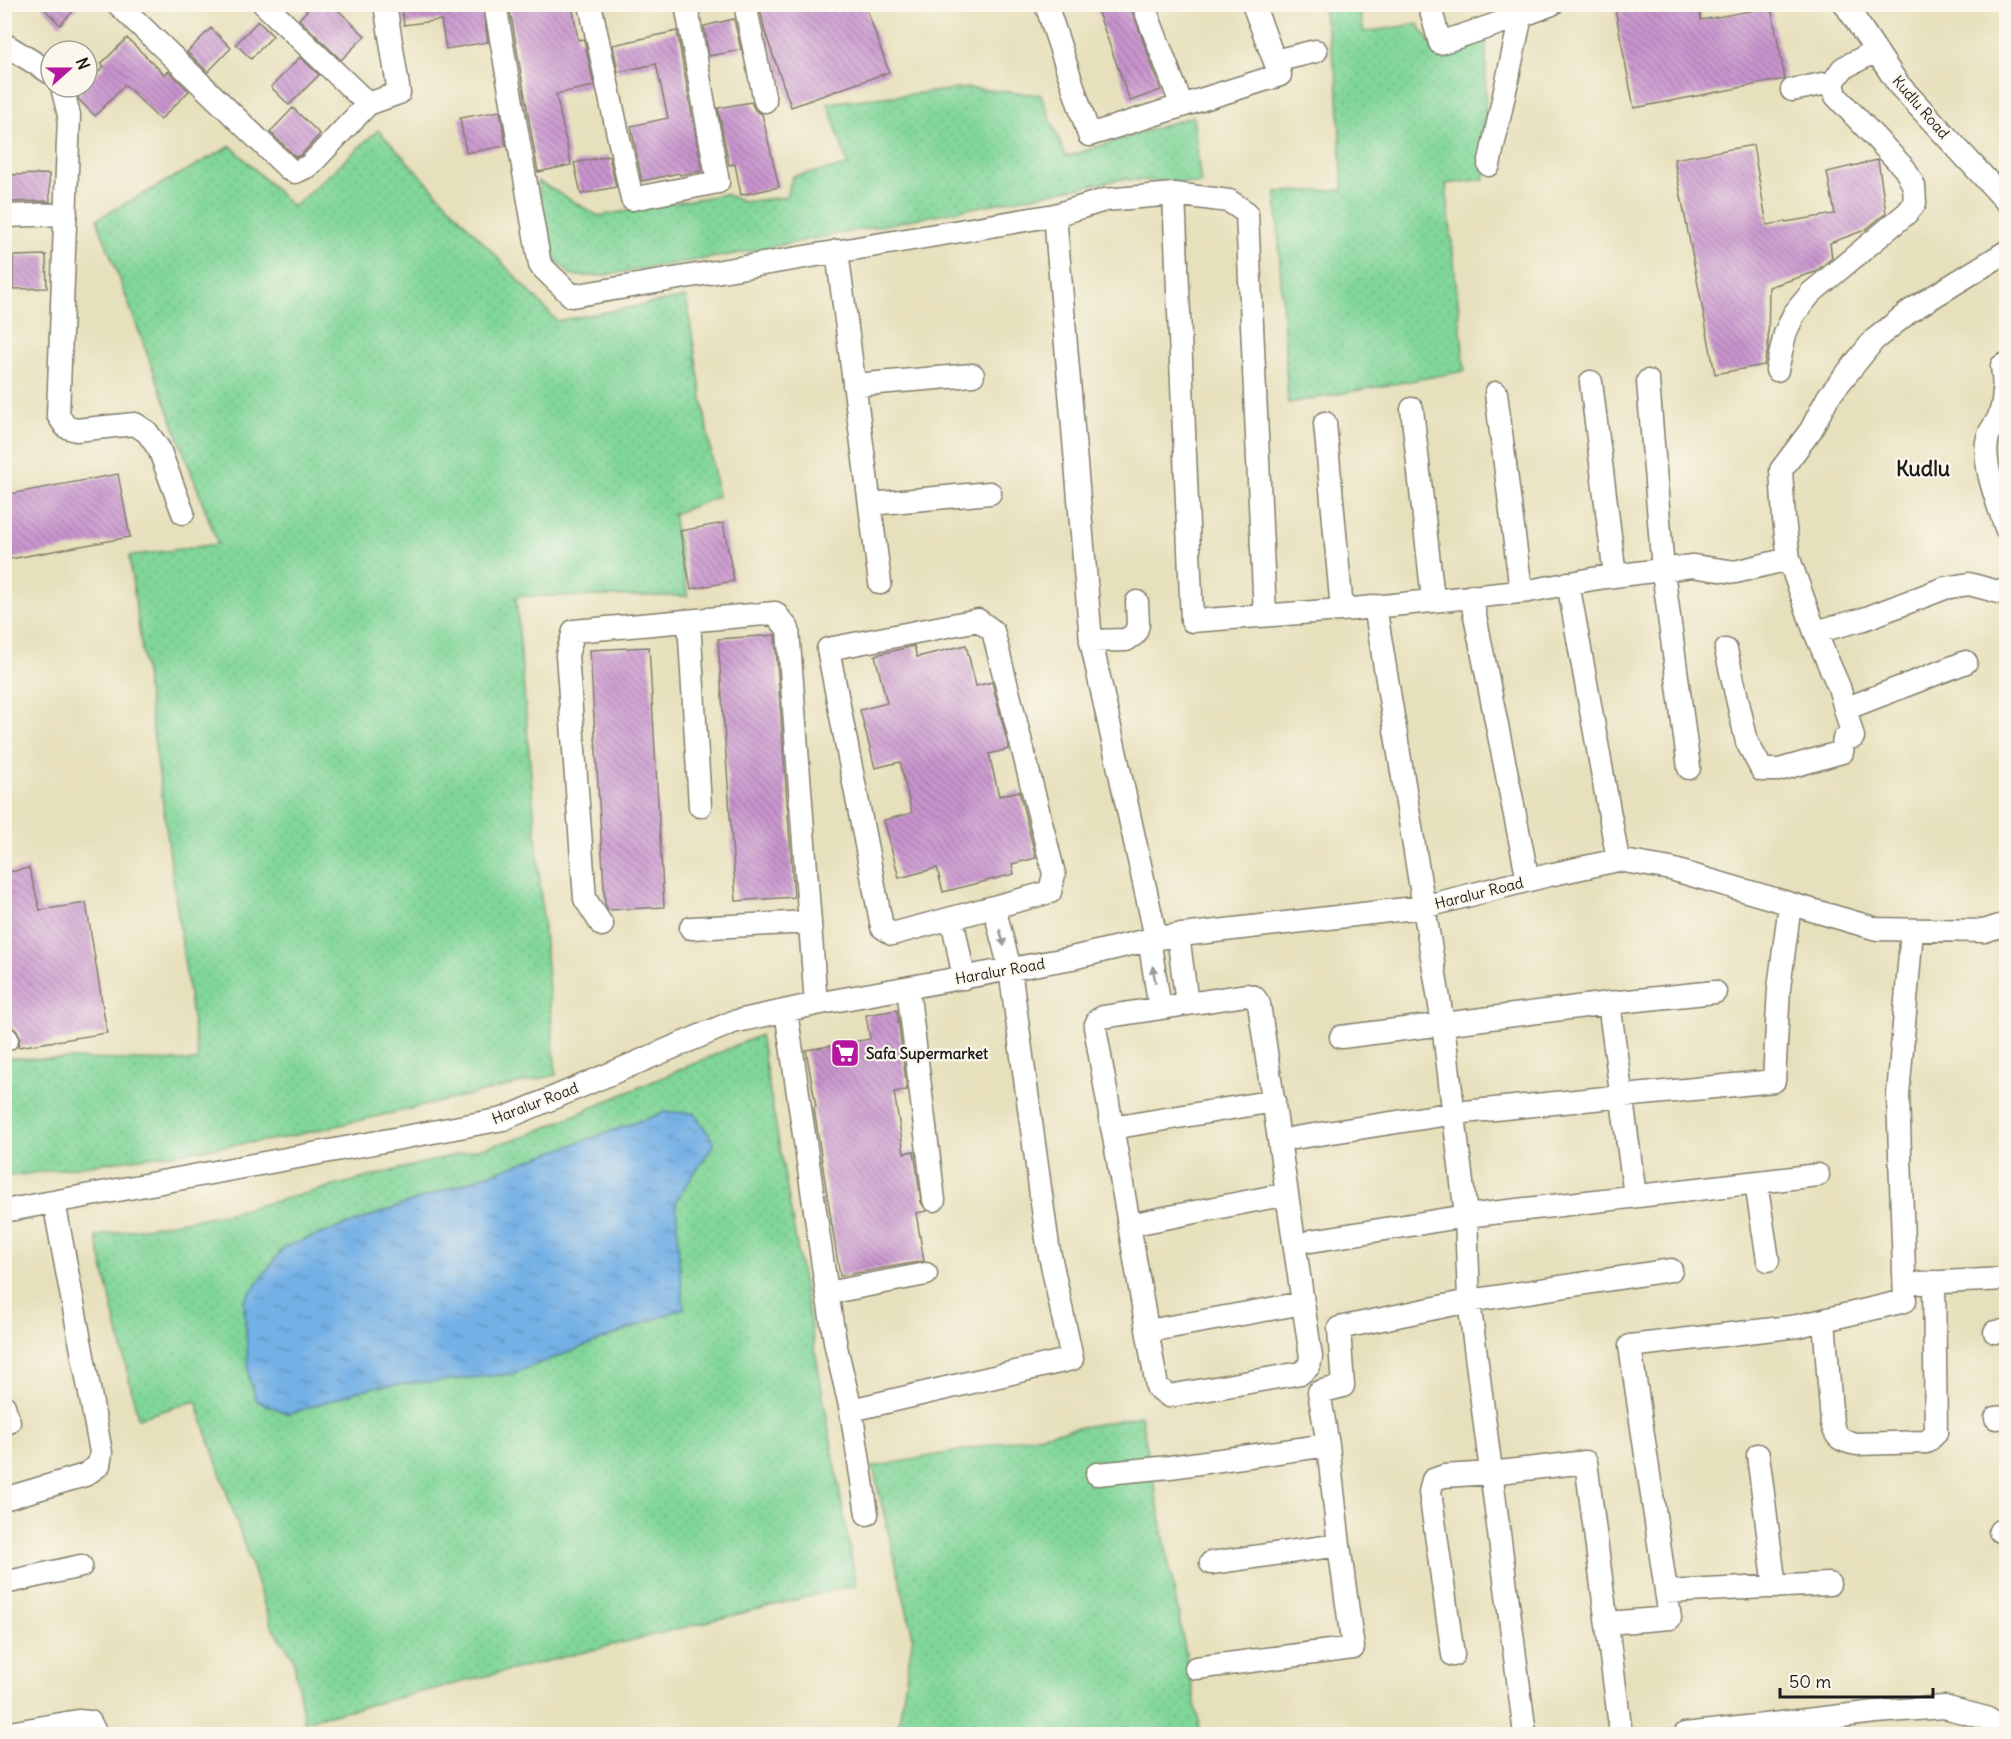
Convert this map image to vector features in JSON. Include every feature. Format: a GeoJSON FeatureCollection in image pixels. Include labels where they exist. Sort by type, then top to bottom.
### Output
{"type":"FeatureCollection","features":[{"type":"Feature","properties":{"kind":"street"},"geometry":{"type":"LineString","coordinates":[[118,4],[280,161],[295,172],[309,166],[368,104],[399,93],[385,4]]}},
{"type":"Feature","properties":{"kind":"street"},"geometry":{"type":"LineString","coordinates":[[264,4],[368,104]]}},
{"type":"Feature","properties":{"kind":"street"},"geometry":{"type":"LineString","coordinates":[[495,4],[540,265],[572,296],[1055,215],[1105,200],[1174,194],[1229,201],[1247,213],[1264,615]]}},
{"type":"Feature","properties":{"kind":"street"},"geometry":{"type":"LineString","coordinates":[[590,4],[632,199],[718,183],[686,4]]}},
{"type":"Feature","properties":{"kind":"street"},"geometry":{"type":"LineString","coordinates":[[745,4],[765,101]]}},
{"type":"Feature","properties":{"kind":"street"},"geometry":{"type":"LineString","coordinates":[[1046,4],[1089,135],[1280,75],[1253,4]]}},
{"type":"Feature","properties":{"kind":"street"},"geometry":{"type":"LineString","coordinates":[[1143,4],[1182,106]]}},
{"type":"Feature","properties":{"kind":"street"},"geometry":{"type":"LineString","coordinates":[[1429,4],[1440,43],[1520,10],[1552,4]]}},
{"type":"Feature","properties":{"kind":"street","name":"Kudlu Road"},"geometry":{"type":"LineString","coordinates":[[1845,4],[1898,84],[2007,201]]}},
{"type":"Feature","properties":{"kind":"street"},"geometry":{"type":"LineString","coordinates":[[1489,165],[1520,10]]}},
{"type":"Feature","properties":{"kind":"street"},"geometry":{"type":"LineString","coordinates":[[4,44],[39,66]]}},
{"type":"Feature","properties":{"kind":"street"},"geometry":{"type":"LineString","coordinates":[[1275,61],[1316,51]]}},
{"type":"Feature","properties":{"kind":"street"},"geometry":{"type":"LineString","coordinates":[[1792,90],[1833,82],[1843,68],[1876,51]]}},
{"type":"Feature","properties":{"kind":"street"},"geometry":{"type":"LineString","coordinates":[[1777,370],[1785,334],[1794,314],[1811,293],[1907,213],[1915,203],[1914,186],[1905,169],[1836,96],[1833,82]]}},
{"type":"Feature","properties":{"kind":"street"},"geometry":{"type":"LineString","coordinates":[[65,99],[69,115],[58,415],[66,427],[76,430],[135,424],[147,432],[159,449],[183,513]]}},
{"type":"Feature","properties":{"kind":"street"},"geometry":{"type":"LineString","coordinates":[[1174,194],[1192,621],[1521,591],[1692,566],[1735,572],[1789,559]]}},
{"type":"Feature","properties":{"kind":"street"},"geometry":{"type":"LineString","coordinates":[[4,216],[66,214]]}},
{"type":"Feature","properties":{"kind":"street"},"geometry":{"type":"LineString","coordinates":[[1055,215],[1091,641],[1161,937],[1187,1004]]}},
{"type":"Feature","properties":{"kind":"street"},"geometry":{"type":"LineString","coordinates":[[837,251],[880,583]]}},
{"type":"Feature","properties":{"kind":"street"},"geometry":{"type":"LineString","coordinates":[[1726,650],[1747,742],[1762,770],[1779,770],[1842,752],[1844,739],[1853,737],[1839,687],[1815,632],[1789,559],[1781,470],[1811,430],[1828,397],[1874,340],[1910,311],[2007,252]]}},
{"type":"Feature","properties":{"kind":"street"},"geometry":{"type":"LineString","coordinates":[[2007,364],[2002,366],[2005,393],[1998,418],[1988,436],[1986,453],[1993,493],[2007,528]]}},
{"type":"Feature","properties":{"kind":"street"},"geometry":{"type":"LineString","coordinates":[[854,385],[974,375]]}},
{"type":"Feature","properties":{"kind":"street"},"geometry":{"type":"LineString","coordinates":[[1648,381],[1663,571],[1689,768]]}},
{"type":"Feature","properties":{"kind":"street"},"geometry":{"type":"LineString","coordinates":[[1591,382],[1615,576]]}},
{"type":"Feature","properties":{"kind":"street"},"geometry":{"type":"LineString","coordinates":[[1496,393],[1521,591]]}},
{"type":"Feature","properties":{"kind":"street"},"geometry":{"type":"LineString","coordinates":[[1412,409],[1433,599]]}},
{"type":"Feature","properties":{"kind":"street"},"geometry":{"type":"LineString","coordinates":[[1325,423],[1342,609]]}},
{"type":"Feature","properties":{"kind":"street"},"geometry":{"type":"LineString","coordinates":[[870,504],[990,493]]}},
{"type":"Feature","properties":{"kind":"street"},"geometry":{"type":"LineString","coordinates":[[1568,583],[1618,860]]}},
{"type":"Feature","properties":{"kind":"street"},"geometry":{"type":"LineString","coordinates":[[1815,632],[1864,618],[1945,588],[1969,584],[2007,594]]}},
{"type":"Feature","properties":{"kind":"street"},"geometry":{"type":"LineString","coordinates":[[1471,596],[1528,880]]}},
{"type":"Feature","properties":{"kind":"street"},"geometry":{"type":"LineString","coordinates":[[1091,641],[1126,640],[1135,634],[1138,625],[1137,602]]}},
{"type":"Feature","properties":{"kind":"street"},"geometry":{"type":"LineString","coordinates":[[1375,606],[1443,1024],[1455,1113],[1466,1216],[1469,1301],[1523,1734]]}},
{"type":"Feature","properties":{"kind":"street"},"geometry":{"type":"LineString","coordinates":[[602,925],[585,899],[567,655],[574,631],[775,613],[788,629],[816,1004]]}},
{"type":"Feature","properties":{"kind":"street"},"geometry":{"type":"LineString","coordinates":[[978,620],[993,631],[1053,874],[1050,892],[952,918],[892,934],[882,927],[828,649],[978,620]]}},
{"type":"Feature","properties":{"kind":"street"},"geometry":{"type":"LineString","coordinates":[[689,621],[700,806]]}},
{"type":"Feature","properties":{"kind":"street"},"geometry":{"type":"LineString","coordinates":[[1845,710],[1966,662]]}},
{"type":"Feature","properties":{"kind":"street","name":"Haralur Road"},"geometry":{"type":"LineString","coordinates":[[4,1211],[503,1119],[733,1022],[816,1004],[1072,958],[1161,937],[1423,907],[1618,860],[1671,869],[1877,929],[1984,931],[2007,924]]}},
{"type":"Feature","properties":{"kind":"street"},"geometry":{"type":"LineString","coordinates":[[1294,1138],[1455,1113],[1774,1081],[1779,988],[1790,904]]}},
{"type":"Feature","properties":{"kind":"street"},"geometry":{"type":"LineString","coordinates":[[851,1410],[1072,1359],[1048,1246],[1010,969],[994,907]]}},
{"type":"Feature","properties":{"kind":"street"},"geometry":{"type":"LineString","coordinates":[[952,918],[964,978]]}},
{"type":"Feature","properties":{"kind":"street"},"geometry":{"type":"LineString","coordinates":[[691,928],[810,922]]}},
{"type":"Feature","properties":{"kind":"street"},"geometry":{"type":"LineString","coordinates":[[1607,1623],[1670,1618],[1630,1346],[1798,1326],[1905,1301],[1898,1095],[1912,930]]}},
{"type":"Feature","properties":{"kind":"street"},"geometry":{"type":"LineString","coordinates":[[1160,1008],[1161,937]]}},
{"type":"Feature","properties":{"kind":"street"},"geometry":{"type":"LineString","coordinates":[[908,988],[934,1200]]}},
{"type":"Feature","properties":{"kind":"street"},"geometry":{"type":"LineString","coordinates":[[1341,1037],[1715,992]]}},
{"type":"Feature","properties":{"kind":"street"},"geometry":{"type":"LineString","coordinates":[[1246,995],[1254,997],[1259,1004],[1311,1356],[1309,1366],[1301,1373],[1169,1396],[1157,1387],[1095,1027],[1102,1017],[1160,1008],[1246,995]]}},
{"type":"Feature","properties":{"kind":"street"},"geometry":{"type":"LineString","coordinates":[[1609,1003],[1635,1196]]}},
{"type":"Feature","properties":{"kind":"street"},"geometry":{"type":"LineString","coordinates":[[786,1011],[826,1293],[851,1410],[867,1514]]}},
{"type":"Feature","properties":{"kind":"street"},"geometry":{"type":"LineString","coordinates":[[1112,1128],[1274,1101]]}},
{"type":"Feature","properties":{"kind":"street"},"geometry":{"type":"LineString","coordinates":[[1311,1241],[1466,1216],[1818,1174]]}},
{"type":"Feature","properties":{"kind":"street"},"geometry":{"type":"LineString","coordinates":[[1756,1182],[1768,1260]]}},
{"type":"Feature","properties":{"kind":"street"},"geometry":{"type":"LineString","coordinates":[[1129,1226],[1287,1194]]}},
{"type":"Feature","properties":{"kind":"street"},"geometry":{"type":"LineString","coordinates":[[4,1499],[85,1475],[99,1465],[101,1452],[54,1202]]}},
{"type":"Feature","properties":{"kind":"street"},"geometry":{"type":"LineString","coordinates":[[1196,1668],[1353,1648],[1328,1445],[1319,1392],[1343,1386],[1339,1328],[1469,1301],[1671,1270]]}},
{"type":"Feature","properties":{"kind":"street"},"geometry":{"type":"LineString","coordinates":[[826,1293],[926,1274]]}},
{"type":"Feature","properties":{"kind":"street"},"geometry":{"type":"LineString","coordinates":[[1904,1284],[2007,1279]]}},
{"type":"Feature","properties":{"kind":"street"},"geometry":{"type":"LineString","coordinates":[[1824,1320],[1834,1434],[1846,1442],[1857,1444],[1927,1442],[1936,1433],[1934,1282]]}},
{"type":"Feature","properties":{"kind":"street"},"geometry":{"type":"LineString","coordinates":[[1148,1331],[1303,1303]]}},
{"type":"Feature","properties":{"kind":"street"},"geometry":{"type":"LineString","coordinates":[[1097,1474],[1170,1467],[1328,1445]]}},
{"type":"Feature","properties":{"kind":"street"},"geometry":{"type":"LineString","coordinates":[[1758,1455],[1775,1587]]}},
{"type":"Feature","properties":{"kind":"street"},"geometry":{"type":"LineString","coordinates":[[1453,1655],[1430,1492],[1433,1480],[1444,1476],[1586,1462],[1621,1734]]}},
{"type":"Feature","properties":{"kind":"street"},"geometry":{"type":"LineString","coordinates":[[1211,1563],[1339,1545]]}},
{"type":"Feature","properties":{"kind":"street"},"geometry":{"type":"LineString","coordinates":[[4,1583],[81,1566]]}},
{"type":"Feature","properties":{"kind":"street"},"geometry":{"type":"LineString","coordinates":[[1666,1592],[1829,1584]]}},
{"type":"Feature","properties":{"kind":"street"},"geometry":{"type":"LineString","coordinates":[[1685,1734],[1944,1707],[1986,1718],[2007,1730]]}},
{"type":"Feature","properties":{"kind":"street"},"geometry":{"type":"LineString","coordinates":[[4,1734],[78,1721],[90,1722],[96,1734]]}},
{"type":"Feature","properties":{"kind":"green space"},"geometry":{"type":"Polygon","coordinates":[[[1322,5],[1358,5],[1364,32],[1418,24],[1436,52],[1486,41],[1485,179],[1446,184],[1465,371],[1288,403],[1276,192],[1343,190],[1337,79],[1322,5]]]}},
{"type":"Feature","properties":{"kind":"green space"},"geometry":{"type":"Polygon","coordinates":[[[968,88],[1041,95],[1066,157],[1193,116],[1201,184],[1122,179],[735,254],[599,276],[572,276],[547,251],[538,181],[598,216],[725,194],[743,202],[786,197],[793,176],[848,166],[828,103],[968,88]]]}},
{"type":"Feature","properties":{"kind":"green space"},"geometry":{"type":"Polygon","coordinates":[[[378,130],[557,321],[686,297],[718,497],[673,514],[688,596],[516,596],[556,1075],[284,1138],[5,1177],[5,1058],[198,1061],[129,556],[218,544],[97,219],[231,146],[293,207],[378,130]]]}},
{"type":"Feature","properties":{"kind":"green space"},"geometry":{"type":"Polygon","coordinates":[[[760,1035],[856,1585],[304,1721],[293,1657],[271,1625],[196,1401],[138,1418],[96,1236],[225,1214],[524,1137],[760,1035]]]}},
{"type":"Feature","properties":{"kind":"green space"},"geometry":{"type":"Polygon","coordinates":[[[1141,1416],[1201,1734],[897,1734],[913,1636],[873,1467],[1141,1416]]]}},
{"type":"Feature","properties":{"kind":"water"},"geometry":{"type":"Polygon","coordinates":[[[665,1112],[694,1113],[715,1143],[676,1200],[684,1308],[512,1374],[372,1387],[289,1414],[257,1401],[249,1379],[244,1301],[284,1247],[665,1112]]]}},
{"type":"Feature","properties":{"kind":"building"},"geometry":{"type":"Polygon","coordinates":[[[40,4],[80,4],[60,25],[40,4]]]}},
{"type":"Feature","properties":{"kind":"building"},"geometry":{"type":"Polygon","coordinates":[[[313,4],[332,4],[365,36],[341,60],[299,19],[313,4]]]}},
{"type":"Feature","properties":{"kind":"building"},"geometry":{"type":"Polygon","coordinates":[[[401,4],[482,4],[488,42],[446,49],[441,20],[404,25],[401,4]]]}},
{"type":"Feature","properties":{"kind":"building"},"geometry":{"type":"Polygon","coordinates":[[[509,4],[572,4],[578,40],[584,39],[594,86],[556,94],[571,165],[538,172],[509,4]]]}},
{"type":"Feature","properties":{"kind":"building"},"geometry":{"type":"Polygon","coordinates":[[[759,4],[865,4],[889,72],[791,107],[765,32],[759,4]]]}},
{"type":"Feature","properties":{"kind":"building"},"geometry":{"type":"Polygon","coordinates":[[[1095,4],[1130,4],[1161,90],[1130,101],[1095,4]]]}},
{"type":"Feature","properties":{"kind":"building"},"geometry":{"type":"Polygon","coordinates":[[[1614,4],[1698,4],[1701,20],[1771,7],[1785,79],[1634,108],[1614,4]]]}},
{"type":"Feature","properties":{"kind":"building"},"geometry":{"type":"Polygon","coordinates":[[[734,19],[741,50],[709,56],[704,26],[734,19]]]}},
{"type":"Feature","properties":{"kind":"building"},"geometry":{"type":"Polygon","coordinates":[[[258,21],[273,36],[251,59],[236,44],[258,21]]]}},
{"type":"Feature","properties":{"kind":"building"},"geometry":{"type":"Polygon","coordinates":[[[211,28],[231,48],[208,72],[187,52],[211,28]]]}},
{"type":"Feature","properties":{"kind":"building"},"geometry":{"type":"Polygon","coordinates":[[[677,31],[702,171],[680,175],[679,173],[642,181],[631,126],[668,118],[656,64],[618,72],[613,45],[677,31]]]}},
{"type":"Feature","properties":{"kind":"building"},"geometry":{"type":"Polygon","coordinates":[[[127,38],[165,75],[168,71],[189,91],[160,120],[125,85],[95,116],[79,99],[99,99],[99,71],[104,66],[101,64],[127,38]]]}},
{"type":"Feature","properties":{"kind":"building"},"geometry":{"type":"Polygon","coordinates":[[[300,57],[319,75],[289,105],[271,87],[300,57]]]}},
{"type":"Feature","properties":{"kind":"building"},"geometry":{"type":"Polygon","coordinates":[[[751,102],[755,110],[762,114],[779,187],[741,195],[735,164],[729,165],[718,108],[751,102]]]}},
{"type":"Feature","properties":{"kind":"building"},"geometry":{"type":"Polygon","coordinates":[[[293,108],[320,134],[301,155],[296,157],[270,132],[293,108]]]}},
{"type":"Feature","properties":{"kind":"building"},"geometry":{"type":"Polygon","coordinates":[[[500,111],[506,146],[466,153],[460,118],[500,111]]]}},
{"type":"Feature","properties":{"kind":"building"},"geometry":{"type":"Polygon","coordinates":[[[1753,145],[1767,225],[1835,214],[1827,172],[1878,160],[1886,213],[1865,230],[1830,243],[1832,258],[1815,272],[1769,287],[1768,349],[1764,365],[1715,374],[1674,159],[1753,145]]]}},
{"type":"Feature","properties":{"kind":"building"},"geometry":{"type":"Polygon","coordinates":[[[609,156],[616,187],[581,194],[574,163],[609,156]]]}},
{"type":"Feature","properties":{"kind":"building"},"geometry":{"type":"Polygon","coordinates":[[[49,174],[50,201],[4,202],[4,175],[49,174]]]}},
{"type":"Feature","properties":{"kind":"building"},"geometry":{"type":"Polygon","coordinates":[[[46,255],[47,288],[13,289],[13,256],[46,255]]]}},
{"type":"Feature","properties":{"kind":"building"},"geometry":{"type":"Polygon","coordinates":[[[118,474],[130,537],[4,560],[4,495],[118,474]]]}},
{"type":"Feature","properties":{"kind":"building"},"geometry":{"type":"Polygon","coordinates":[[[723,523],[734,581],[691,589],[680,531],[723,523]]]}},
{"type":"Feature","properties":{"kind":"building"},"geometry":{"type":"Polygon","coordinates":[[[775,635],[794,897],[736,901],[718,639],[775,635]]]}},
{"type":"Feature","properties":{"kind":"building"},"geometry":{"type":"Polygon","coordinates":[[[966,645],[976,686],[992,682],[1009,749],[989,754],[999,796],[1019,791],[1036,858],[1012,864],[1014,874],[943,892],[937,868],[899,878],[884,820],[912,813],[900,762],[875,768],[860,710],[887,703],[875,655],[914,646],[917,657],[966,645]]]}},
{"type":"Feature","properties":{"kind":"building"},"geometry":{"type":"Polygon","coordinates":[[[649,647],[664,907],[608,910],[605,904],[590,650],[649,647]]]}},
{"type":"Feature","properties":{"kind":"building"},"geometry":{"type":"Polygon","coordinates":[[[29,868],[40,910],[86,903],[107,1033],[18,1047],[20,1037],[12,1027],[4,978],[4,873],[29,868]]]}},
{"type":"Feature","properties":{"kind":"building"},"geometry":{"type":"Polygon","coordinates":[[[897,1010],[907,1090],[894,1092],[904,1153],[914,1151],[921,1202],[927,1211],[916,1213],[924,1261],[840,1276],[806,1050],[870,1039],[866,1015],[897,1010]]]}},
{"type":"Feature","properties":{"kind":"place","name":"Safa Supermarket"},"geometry":{"type":"Point","coordinates":[845,1053]}},
{"type":"Feature","properties":{"kind":"district","name":"Kudlu"},"geometry":{"type":"Point","coordinates":[1923,468]}}]}
